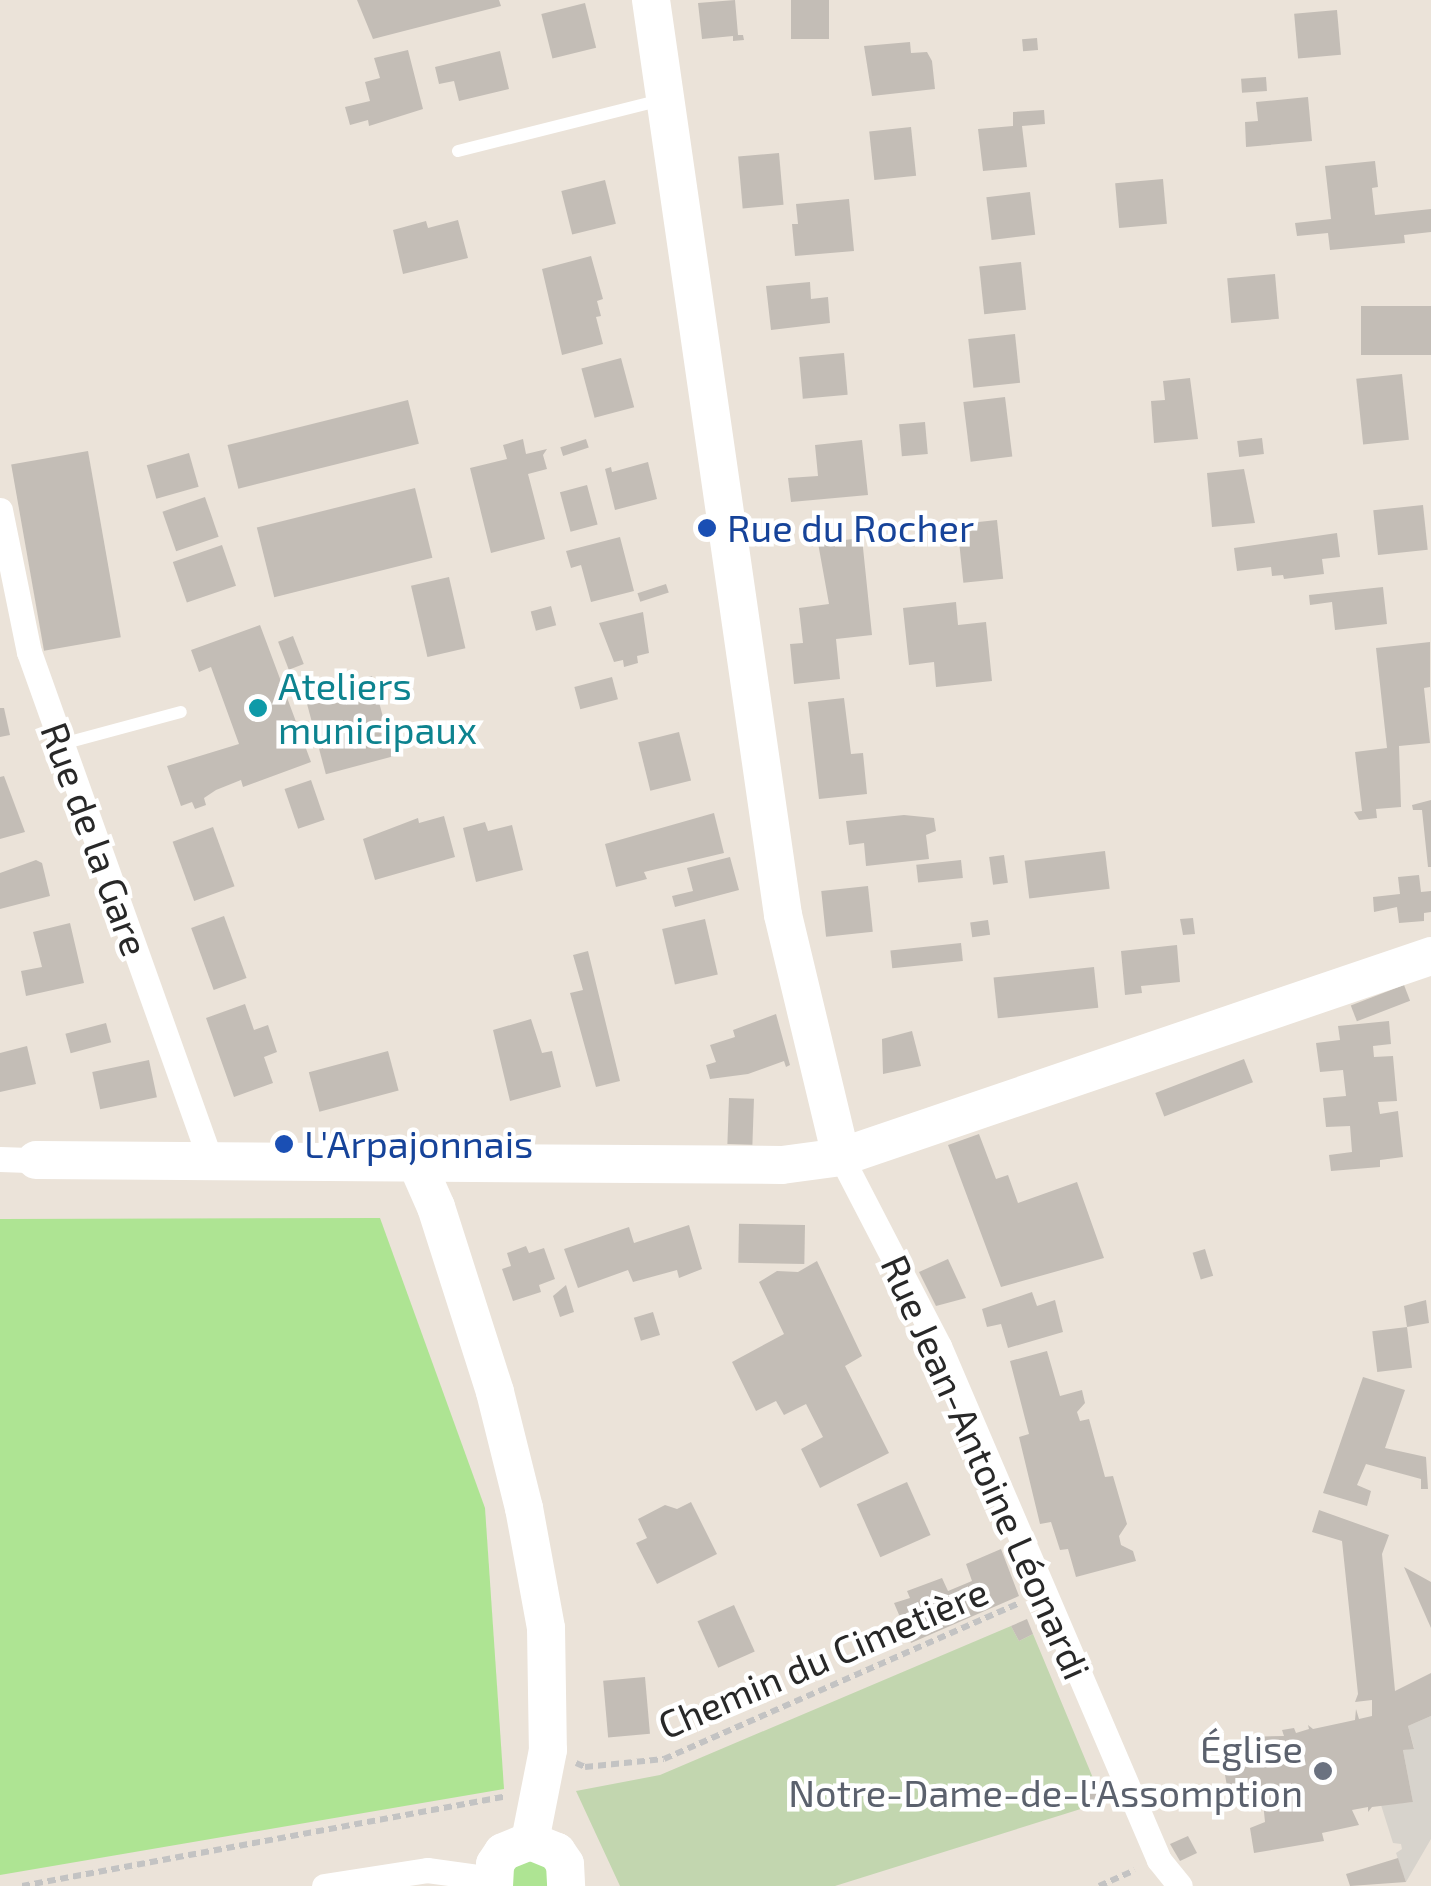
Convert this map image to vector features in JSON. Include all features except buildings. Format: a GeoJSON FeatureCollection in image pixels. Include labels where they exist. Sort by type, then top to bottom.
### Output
{"type":"FeatureCollection","features":[{"type":"Feature","properties":{"kind":"main road"},"geometry":{"type":"LineString","coordinates":[[651,0],[783,915],[842,1157]]}},
{"type":"Feature","properties":{"kind":"main road"},"geometry":{"type":"LineString","coordinates":[[18,1160],[782,1165],[842,1157],[1431,956]]}},
{"type":"Feature","properties":{"kind":"main road"},"geometry":{"type":"LineString","coordinates":[[417,1164],[436,1208],[495,1392],[524,1508],[546,1628],[548,1750],[530,1841]]}},
{"type":"Feature","properties":{"kind":"main road"},"geometry":{"type":"LineString","coordinates":[[493,1882],[503,1852],[530,1841],[557,1852],[565,1864],[566,1886]]}},
{"type":"Feature","properties":{"kind":"street","name":"Rue de la Gare"},"geometry":{"type":"LineString","coordinates":[[0,510],[29,652],[211,1162]]}},
{"type":"Feature","properties":{"kind":"street","name":"Rue Jean-Antoine Léonardi"},"geometry":{"type":"LineString","coordinates":[[842,1157],[939,1346],[1160,1860],[1180,1886]]}},
{"type":"Feature","properties":{"kind":"street"},"geometry":{"type":"LineString","coordinates":[[324,1886],[427,1870],[493,1882]]}},
{"type":"Feature","properties":{"kind":"lane"},"geometry":{"type":"LineString","coordinates":[[458,151],[664,100]]}},
{"type":"Feature","properties":{"kind":"lane"},"geometry":{"type":"LineString","coordinates":[[62,744],[181,712]]}},
{"type":"Feature","properties":{"kind":"path","name":"Chemin du Cimetière"},"geometry":{"type":"LineString","coordinates":[[622,1764],[664,1759],[1044,1593]]}},
{"type":"Feature","properties":{"kind":"path"},"geometry":{"type":"LineString","coordinates":[[22,1886],[475,1806],[512,1794]]}},
{"type":"Feature","properties":{"kind":"path"},"geometry":{"type":"LineString","coordinates":[[1099,1886],[1160,1860]]}},
{"type":"Feature","properties":{"kind":"green space"},"geometry":{"type":"Polygon","coordinates":[[[380,1218],[485,1508],[504,1789],[0,1875],[0,1219],[380,1218]]]}},
{"type":"Feature","properties":{"kind":"green space"},"geometry":{"type":"Polygon","coordinates":[[[1011,1626],[1019,1641],[1033,1634],[1103,1802],[835,1886],[620,1886],[576,1791],[660,1775],[1011,1626]]]}},
{"type":"Feature","properties":{"kind":"green space"},"geometry":{"type":"Polygon","coordinates":[[[535,1857],[548,1870],[547,1886],[510,1886],[511,1867],[535,1857]]]}},
{"type":"Feature","properties":{"kind":"shaded area"},"geometry":{"type":"Polygon","coordinates":[[[1431,1716],[1431,1839],[1406,1882],[1396,1853],[1402,1849],[1401,1844],[1393,1843],[1381,1805],[1413,1802],[1403,1750],[1414,1748],[1408,1726],[1431,1716]]]}},
{"type":"Feature","properties":{"kind":"place","name":"Rue du Rocher"},"geometry":{"type":"Point","coordinates":[707,528]}},
{"type":"Feature","properties":{"kind":"place","name":"Ateliers municipaux"},"geometry":{"type":"Point","coordinates":[258,708]}},
{"type":"Feature","properties":{"kind":"place","name":"L'Arpajonnais"},"geometry":{"type":"Point","coordinates":[284,1144]}},
{"type":"Feature","properties":{"kind":"place","name":"Église Notre-Dame-de-l'Assomption"},"geometry":{"type":"Point","coordinates":[1323,1771]}}]}
